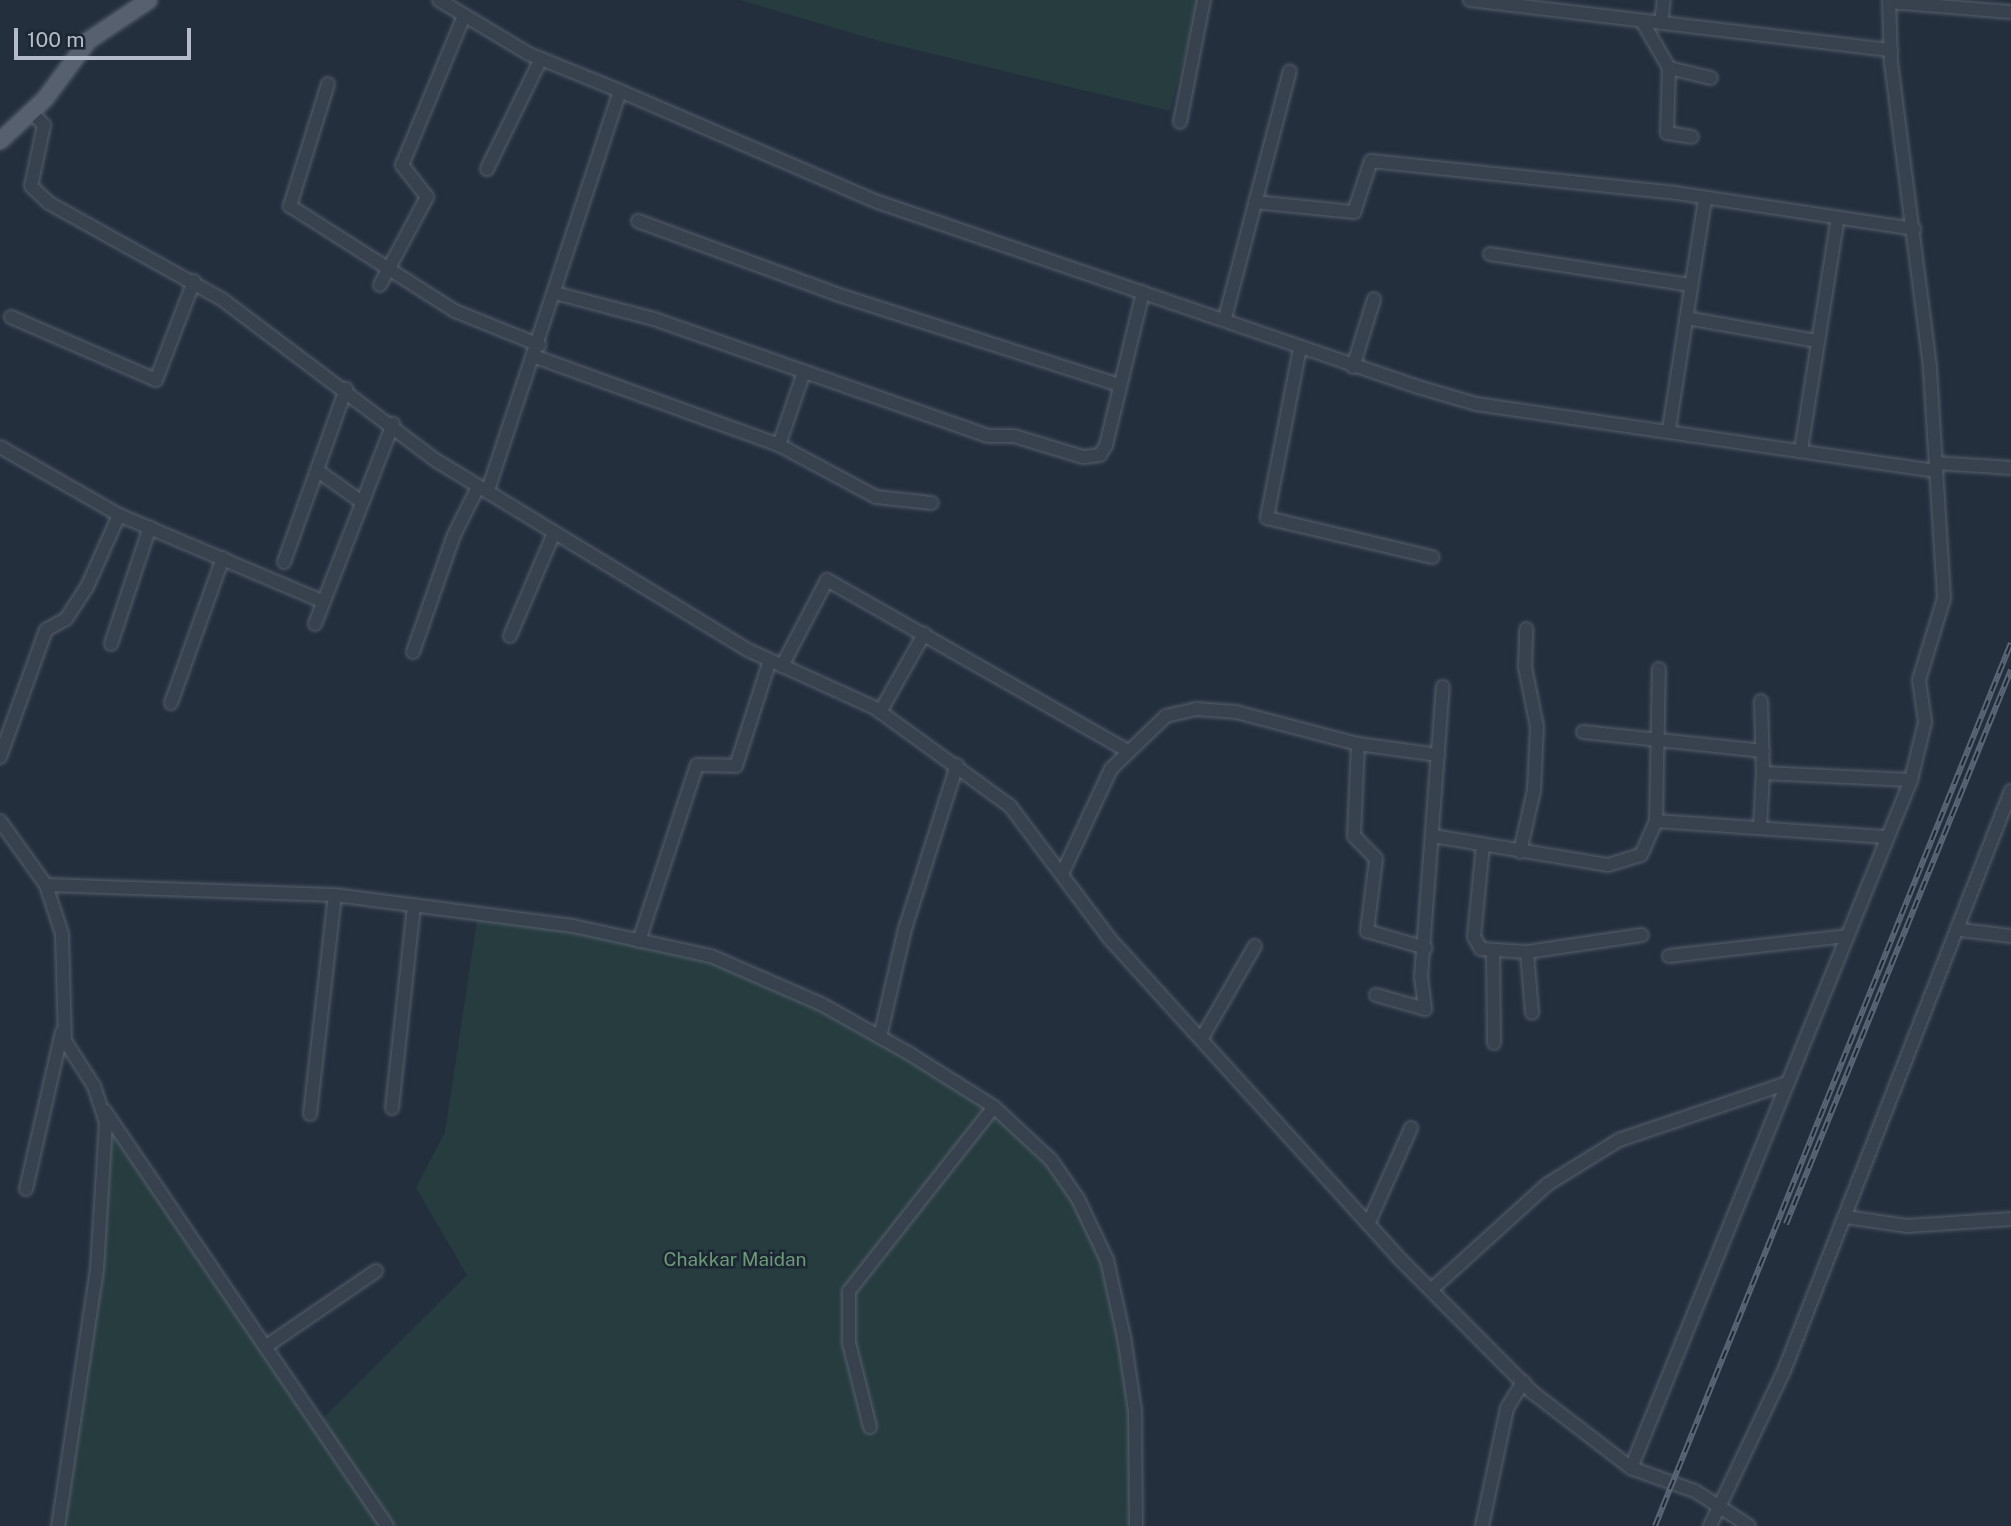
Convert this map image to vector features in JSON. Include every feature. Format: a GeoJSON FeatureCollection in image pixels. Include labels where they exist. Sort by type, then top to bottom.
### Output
{"type":"FeatureCollection","features":[{"type":"Feature","properties":{"kind":"main road"},"geometry":{"type":"LineString","coordinates":[[0,141],[32,113],[88,41],[149,0]]}},
{"type":"Feature","properties":{"kind":"street"},"geometry":{"type":"LineString","coordinates":[[439,0],[541,59],[878,202],[1225,317],[1353,367],[1476,404],[1936,467],[2011,468]]}},
{"type":"Feature","properties":{"kind":"street"},"geometry":{"type":"LineString","coordinates":[[1180,122],[1204,0]]}},
{"type":"Feature","properties":{"kind":"street"},"geometry":{"type":"LineString","coordinates":[[1470,0],[1891,50]]}},
{"type":"Feature","properties":{"kind":"street"},"geometry":{"type":"LineString","coordinates":[[1661,23],[1664,0]]}},
{"type":"Feature","properties":{"kind":"street"},"geometry":{"type":"LineString","coordinates":[[1631,1468],[1911,780],[1925,722],[1919,680],[1944,598],[1936,467],[1914,229],[1891,50],[1889,1],[2006,8]]}},
{"type":"Feature","properties":{"kind":"street"},"geometry":{"type":"LineString","coordinates":[[380,285],[391,272],[428,197],[402,165],[464,16]]}},
{"type":"Feature","properties":{"kind":"street"},"geometry":{"type":"LineString","coordinates":[[1642,21],[1669,68],[1667,133],[1692,136]]}},
{"type":"Feature","properties":{"kind":"street"},"geometry":{"type":"LineString","coordinates":[[487,169],[541,59]]}},
{"type":"Feature","properties":{"kind":"street"},"geometry":{"type":"LineString","coordinates":[[1669,68],[1711,78]]}},
{"type":"Feature","properties":{"kind":"street"},"geometry":{"type":"LineString","coordinates":[[1225,317],[1290,71]]}},
{"type":"Feature","properties":{"kind":"street"},"geometry":{"type":"LineString","coordinates":[[328,84],[290,206],[391,272],[467,317],[538,351],[779,445],[876,496],[932,503]]}},
{"type":"Feature","properties":{"kind":"street"},"geometry":{"type":"LineString","coordinates":[[413,652],[454,535],[483,490],[538,351],[620,91]]}},
{"type":"Feature","properties":{"kind":"street"},"geometry":{"type":"LineString","coordinates":[[32,113],[44,125],[31,186],[49,203],[194,281],[483,490],[770,660],[880,712],[957,765],[1010,806],[1109,938],[1369,1222],[1523,1382],[1631,1468],[1695,1491],[1749,1526]]}},
{"type":"Feature","properties":{"kind":"street"},"geometry":{"type":"LineString","coordinates":[[1255,202],[1354,212],[1371,161],[1705,198],[1837,222],[1914,229]]}},
{"type":"Feature","properties":{"kind":"street"},"geometry":{"type":"LineString","coordinates":[[1669,429],[1705,198]]}},
{"type":"Feature","properties":{"kind":"street"},"geometry":{"type":"LineString","coordinates":[[638,221],[836,294],[1120,385]]}},
{"type":"Feature","properties":{"kind":"street"},"geometry":{"type":"LineString","coordinates":[[1801,450],[1837,222]]}},
{"type":"Feature","properties":{"kind":"street"},"geometry":{"type":"LineString","coordinates":[[1490,254],[1690,285]]}},
{"type":"Feature","properties":{"kind":"street"},"geometry":{"type":"LineString","coordinates":[[11,317],[156,380],[194,281]]}},
{"type":"Feature","properties":{"kind":"street"},"geometry":{"type":"LineString","coordinates":[[555,293],[654,319],[988,436],[1014,436],[1083,457],[1100,455],[1106,445],[1143,292]]}},
{"type":"Feature","properties":{"kind":"street"},"geometry":{"type":"LineString","coordinates":[[1353,367],[1374,299]]}},
{"type":"Feature","properties":{"kind":"street"},"geometry":{"type":"LineString","coordinates":[[1686,318],[1817,341]]}},
{"type":"Feature","properties":{"kind":"street"},"geometry":{"type":"LineString","coordinates":[[1300,348],[1267,518],[1432,556]]}},
{"type":"Feature","properties":{"kind":"street"},"geometry":{"type":"LineString","coordinates":[[779,445],[804,372]]}},
{"type":"Feature","properties":{"kind":"street"},"geometry":{"type":"LineString","coordinates":[[284,562],[346,389]]}},
{"type":"Feature","properties":{"kind":"street"},"geometry":{"type":"LineString","coordinates":[[315,624],[360,501],[393,424]]}},
{"type":"Feature","properties":{"kind":"street"},"geometry":{"type":"LineString","coordinates":[[0,447],[119,515],[322,601]]}},
{"type":"Feature","properties":{"kind":"street"},"geometry":{"type":"LineString","coordinates":[[318,471],[360,501]]}},
{"type":"Feature","properties":{"kind":"street"},"geometry":{"type":"LineString","coordinates":[[0,757],[46,630],[66,619],[87,587],[119,515]]}},
{"type":"Feature","properties":{"kind":"street"},"geometry":{"type":"LineString","coordinates":[[111,644],[150,527]]}},
{"type":"Feature","properties":{"kind":"street"},"geometry":{"type":"LineString","coordinates":[[510,636],[554,533]]}},
{"type":"Feature","properties":{"kind":"street"},"geometry":{"type":"LineString","coordinates":[[171,704],[223,558]]}},
{"type":"Feature","properties":{"kind":"street"},"geometry":{"type":"LineString","coordinates":[[782,666],[827,580],[1125,749]]}},
{"type":"Feature","properties":{"kind":"street"},"geometry":{"type":"LineString","coordinates":[[1520,852],[1534,790],[1537,727],[1525,667],[1525,629]]}},
{"type":"Feature","properties":{"kind":"street"},"geometry":{"type":"LineString","coordinates":[[880,712],[924,634]]}},
{"type":"Feature","properties":{"kind":"street"},"geometry":{"type":"LineString","coordinates":[[639,941],[696,765],[736,766],[770,660]]}},
{"type":"Feature","properties":{"kind":"street"},"geometry":{"type":"LineString","coordinates":[[1433,836],[1520,852],[1621,864],[1641,855],[1657,821],[1659,669]]}},
{"type":"Feature","properties":{"kind":"street"},"geometry":{"type":"LineString","coordinates":[[1376,995],[1425,1009],[1426,948],[1443,687]]}},
{"type":"Feature","properties":{"kind":"street"},"geometry":{"type":"LineString","coordinates":[[1760,827],[1763,773],[1761,701]]}},
{"type":"Feature","properties":{"kind":"street"},"geometry":{"type":"LineString","coordinates":[[1062,874],[1125,749],[1166,716],[1196,709],[1253,715],[1358,744],[1438,755]]}},
{"type":"Feature","properties":{"kind":"street"},"geometry":{"type":"LineString","coordinates":[[1583,732],[1763,751]]}},
{"type":"Feature","properties":{"kind":"street"},"geometry":{"type":"LineString","coordinates":[[1358,744],[1354,836],[1376,859],[1367,931],[1426,948]]}},
{"type":"Feature","properties":{"kind":"street"},"geometry":{"type":"LineString","coordinates":[[880,1037],[905,929],[957,765]]}},
{"type":"Feature","properties":{"kind":"street"},"geometry":{"type":"LineString","coordinates":[[1763,773],[1911,780]]}},
{"type":"Feature","properties":{"kind":"street"},"geometry":{"type":"LineString","coordinates":[[1710,1526],[1722,1506],[1846,1217],[1961,930],[2011,791]]}},
{"type":"Feature","properties":{"kind":"street"},"geometry":{"type":"LineString","coordinates":[[0,821],[46,885],[62,934],[63,1028],[26,1189]]}},
{"type":"Feature","properties":{"kind":"street"},"geometry":{"type":"LineString","coordinates":[[1657,821],[1886,837]]}},
{"type":"Feature","properties":{"kind":"street"},"geometry":{"type":"LineString","coordinates":[[1483,845],[1474,937],[1481,949],[1527,953],[1642,935]]}},
{"type":"Feature","properties":{"kind":"street"},"geometry":{"type":"LineString","coordinates":[[46,885],[335,895],[639,941],[710,956],[880,1037],[994,1107],[1051,1160],[1107,1260],[1135,1411],[1136,1526]]}},
{"type":"Feature","properties":{"kind":"street"},"geometry":{"type":"LineString","coordinates":[[310,1114],[335,895]]}},
{"type":"Feature","properties":{"kind":"street"},"geometry":{"type":"LineString","coordinates":[[392,1108],[414,905]]}},
{"type":"Feature","properties":{"kind":"street"},"geometry":{"type":"LineString","coordinates":[[1961,930],[2011,936]]}},
{"type":"Feature","properties":{"kind":"street"},"geometry":{"type":"LineString","coordinates":[[1669,956],[1846,936]]}},
{"type":"Feature","properties":{"kind":"street"},"geometry":{"type":"LineString","coordinates":[[1202,1038],[1255,946]]}},
{"type":"Feature","properties":{"kind":"street"},"geometry":{"type":"LineString","coordinates":[[1493,951],[1494,1043]]}},
{"type":"Feature","properties":{"kind":"street"},"geometry":{"type":"LineString","coordinates":[[1527,953],[1532,1013]]}},
{"type":"Feature","properties":{"kind":"street"},"geometry":{"type":"LineString","coordinates":[[63,1028],[101,1105],[268,1345],[387,1526]]}},
{"type":"Feature","properties":{"kind":"street"},"geometry":{"type":"LineString","coordinates":[[1432,1289],[1548,1184],[1619,1140],[1787,1083]]}},
{"type":"Feature","properties":{"kind":"street"},"geometry":{"type":"LineString","coordinates":[[58,1526],[100,1241],[106,1141],[101,1105]]}},
{"type":"Feature","properties":{"kind":"street"},"geometry":{"type":"LineString","coordinates":[[870,1427],[849,1343],[849,1291],[994,1107]]}},
{"type":"Feature","properties":{"kind":"street"},"geometry":{"type":"LineString","coordinates":[[1369,1222],[1410,1128]]}},
{"type":"Feature","properties":{"kind":"street"},"geometry":{"type":"LineString","coordinates":[[1846,1217],[1907,1226],[2011,1219]]}},
{"type":"Feature","properties":{"kind":"street"},"geometry":{"type":"LineString","coordinates":[[268,1345],[376,1270]]}},
{"type":"Feature","properties":{"kind":"street"},"geometry":{"type":"LineString","coordinates":[[1482,1526],[1507,1408],[1523,1382]]}},
{"type":"Feature","properties":{"kind":"green space"},"geometry":{"type":"Polygon","coordinates":[[[740,0],[1199,0],[1170,111],[879,41],[740,0]]]}},
{"type":"Feature","properties":{"kind":"green space","name":"Chakkar Maidan"},"geometry":{"type":"Polygon","coordinates":[[[478,914],[711,956],[823,1005],[994,1107],[1051,1160],[1107,1260],[1124,1337],[1136,1526],[60,1526],[97,1269],[106,1122],[320,1421],[467,1275],[416,1188],[445,1132],[478,914]]]}},
{"type":"Feature","properties":{"kind":"railway"},"geometry":{"type":"LineString","coordinates":[[1655,1526],[2011,643]]}},
{"type":"Feature","properties":{"kind":"railway"},"geometry":{"type":"LineString","coordinates":[[1786,1224],[2011,670]]}}]}
